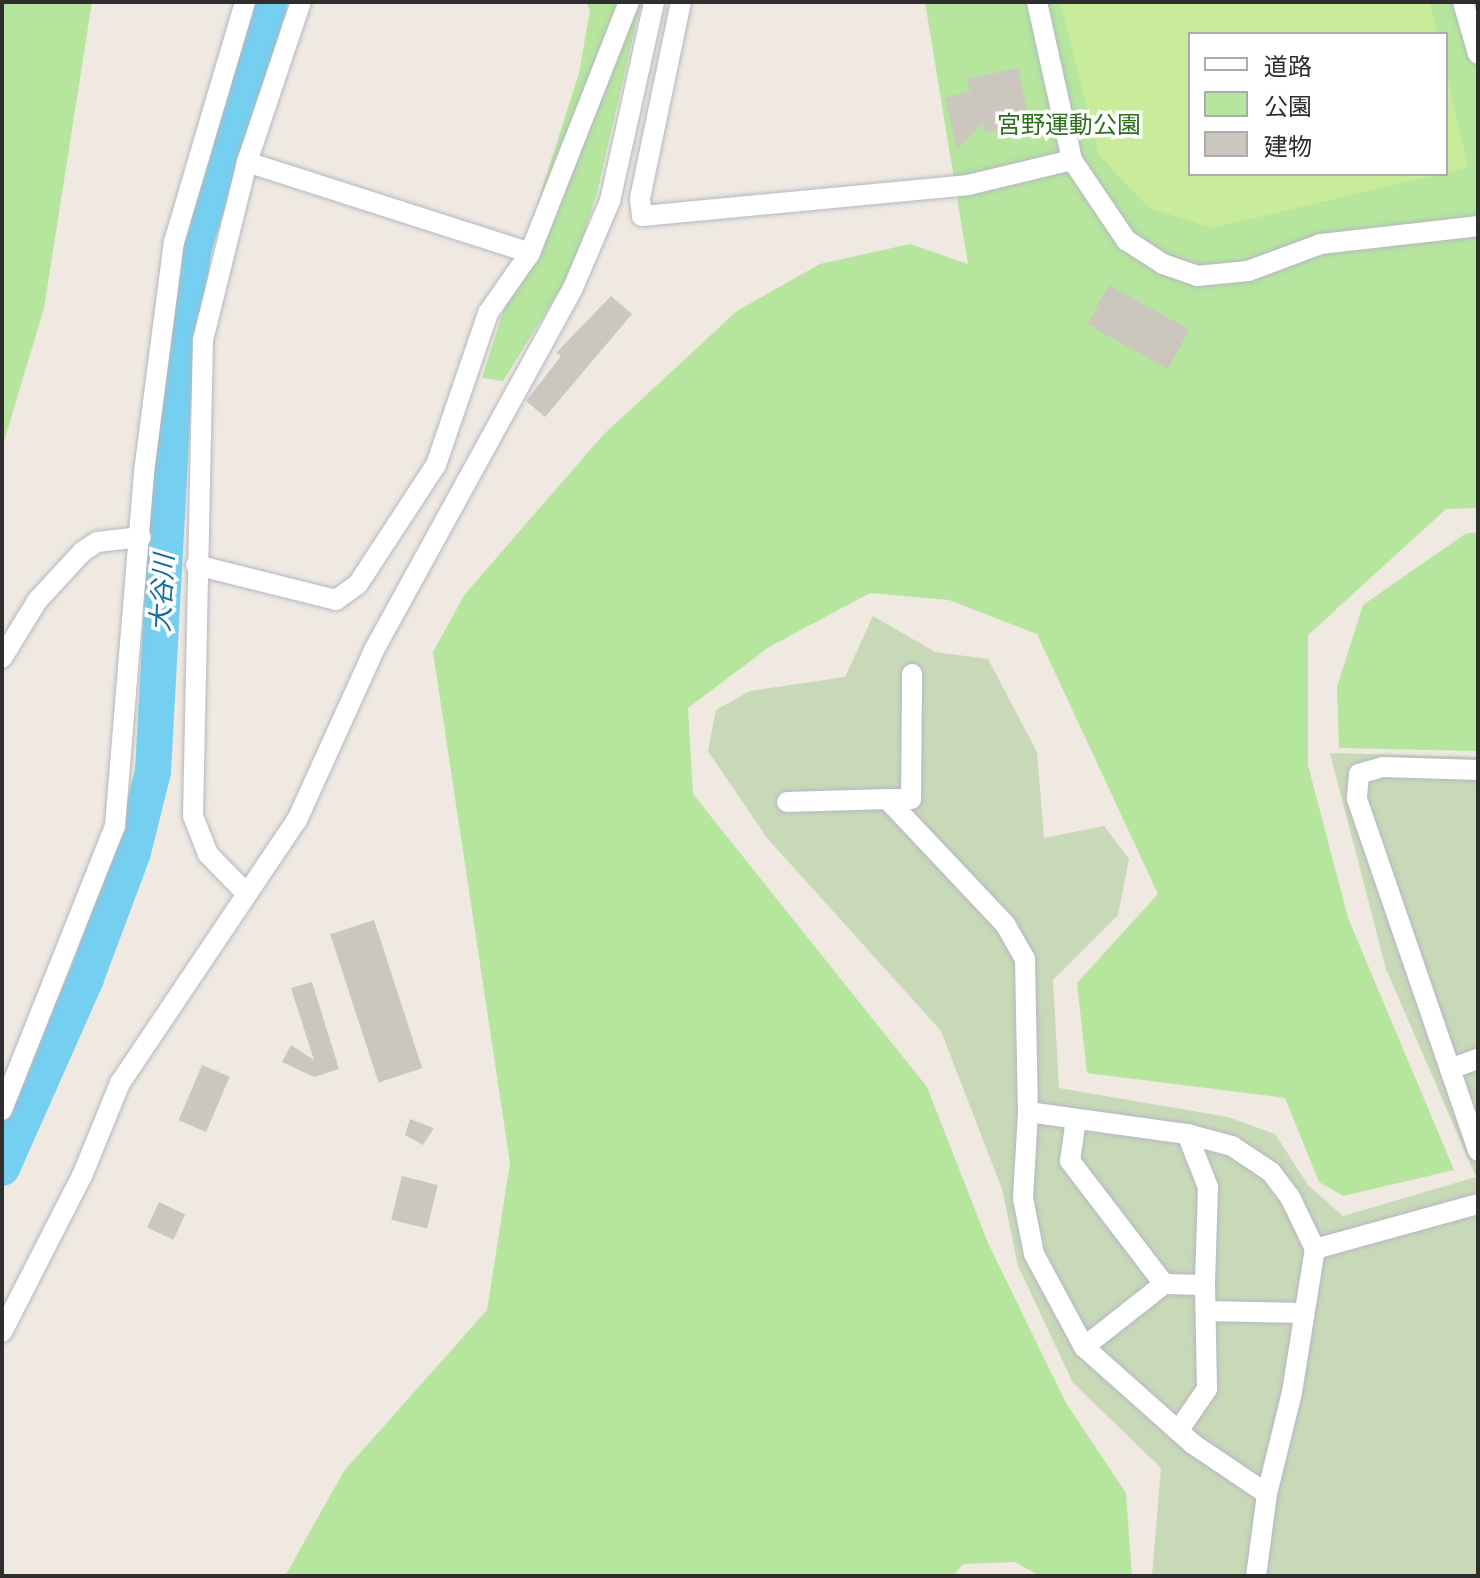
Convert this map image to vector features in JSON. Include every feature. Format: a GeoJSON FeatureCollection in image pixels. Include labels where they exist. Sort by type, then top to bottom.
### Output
{"type":"FeatureCollection","features":[{"type":"Feature","properties":{"kind":"street"},"geometry":{"type":"LineString","coordinates":[[2,1110],[115,826],[159,340],[174,242],[245,2]]}},
{"type":"Feature","properties":{"kind":"street"},"geometry":{"type":"LineString","coordinates":[[247,894],[208,854],[193,816],[203,340],[247,162],[301,2]]}},
{"type":"Feature","properties":{"kind":"street"},"geometry":{"type":"LineString","coordinates":[[196,565],[336,600],[358,584],[436,465],[488,313],[530,253],[629,2]]}},
{"type":"Feature","properties":{"kind":"street"},"geometry":{"type":"LineString","coordinates":[[2,1332],[82,1176],[120,1083],[297,820],[374,650],[573,288],[610,201],[654,2]]}},
{"type":"Feature","properties":{"kind":"street"},"geometry":{"type":"LineString","coordinates":[[681,2],[640,199],[642,216],[968,185],[1072,160]]}},
{"type":"Feature","properties":{"kind":"street"},"geometry":{"type":"LineString","coordinates":[[1037,2],[1072,160],[1126,240],[1163,264],[1197,276],[1248,271],[1321,244],[1478,226]]}},
{"type":"Feature","properties":{"kind":"street"},"geometry":{"type":"LineString","coordinates":[[1463,2],[1478,54]]}},
{"type":"Feature","properties":{"kind":"street"},"geometry":{"type":"LineString","coordinates":[[247,162],[530,253]]}},
{"type":"Feature","properties":{"kind":"street"},"geometry":{"type":"LineString","coordinates":[[2,658],[37,601],[82,552],[97,542],[141,537]]}},
{"type":"Feature","properties":{"kind":"street"},"geometry":{"type":"LineString","coordinates":[[787,802],[911,799],[912,674]]}},
{"type":"Feature","properties":{"kind":"street"},"geometry":{"type":"LineString","coordinates":[[1478,770],[1383,767],[1359,774],[1357,799],[1478,1151]]}},
{"type":"Feature","properties":{"kind":"street"},"geometry":{"type":"LineString","coordinates":[[887,799],[1005,924],[1025,959],[1028,1112],[1023,1198],[1034,1254],[1084,1347],[1178,1431],[1267,1494]]}},
{"type":"Feature","properties":{"kind":"street"},"geometry":{"type":"LineString","coordinates":[[1450,1069],[1478,1059]]}},
{"type":"Feature","properties":{"kind":"street"},"geometry":{"type":"LineString","coordinates":[[1028,1112],[1187,1134],[1232,1146],[1271,1172],[1290,1197],[1315,1249],[1267,1494],[1256,1576]]}},
{"type":"Feature","properties":{"kind":"street"},"geometry":{"type":"LineString","coordinates":[[1076,1119],[1070,1161],[1164,1284]]}},
{"type":"Feature","properties":{"kind":"street"},"geometry":{"type":"LineString","coordinates":[[1178,1431],[1207,1389],[1205,1285],[1208,1187],[1187,1134]]}},
{"type":"Feature","properties":{"kind":"street"},"geometry":{"type":"LineString","coordinates":[[1315,1249],[1478,1204]]}},
{"type":"Feature","properties":{"kind":"street"},"geometry":{"type":"LineString","coordinates":[[1084,1347],[1164,1284],[1205,1285]]}},
{"type":"Feature","properties":{"kind":"street"},"geometry":{"type":"LineString","coordinates":[[1206,1311],[1304,1313]]}},
{"type":"Feature","properties":{"kind":"green space"},"geometry":{"type":"Polygon","coordinates":[[[2,2],[92,2],[44,308],[2,448],[2,2]]]}},
{"type":"Feature","properties":{"kind":"green space"},"geometry":{"type":"Polygon","coordinates":[[[586,2],[641,2],[597,193],[572,270],[503,381],[482,378],[579,73],[590,10],[586,2]]]}},
{"type":"Feature","properties":{"kind":"green space","name":"宮野運動公園"},"geometry":{"type":"Polygon","coordinates":[[[925,2],[1478,2],[1478,508],[1446,509],[1308,635],[1308,765],[1348,918],[1454,1170],[1343,1196],[1319,1182],[1285,1098],[1087,1073],[1077,983],[1158,894],[1037,634],[949,600],[870,593],[769,647],[688,708],[693,794],[927,1087],[988,1243],[1066,1403],[1126,1493],[1132,1576],[1040,1576],[1015,1562],[963,1564],[953,1576],[285,1576],[344,1471],[487,1310],[510,1163],[433,652],[465,594],[603,435],[737,311],[820,264],[910,244],[968,264],[925,2]]]}},
{"type":"Feature","properties":{"kind":"green space"},"geometry":{"type":"Polygon","coordinates":[[[1060,2],[1430,2],[1437,32],[1188,32],[1188,176],[1432,176],[1212,228],[1149,208],[1099,155],[1060,2]]]}},
{"type":"Feature","properties":{"kind":"green space"},"geometry":{"type":"Polygon","coordinates":[[[1448,81],[1468,167],[1448,172],[1448,81]]]}},
{"type":"Feature","properties":{"kind":"green space"},"geometry":{"type":"Polygon","coordinates":[[[1478,532],[1478,751],[1339,748],[1337,687],[1363,605],[1465,534],[1478,532]]]}},
{"type":"Feature","properties":{"kind":"green space"},"geometry":{"type":"Polygon","coordinates":[[[873,616],[935,652],[988,659],[1037,752],[1044,838],[1104,826],[1129,859],[1118,915],[1053,980],[1059,1088],[1228,1117],[1275,1134],[1308,1185],[1343,1216],[1476,1177],[1386,969],[1330,753],[1478,757],[1478,1576],[1152,1576],[1161,1468],[1073,1383],[1018,1266],[1002,1189],[941,1031],[767,838],[708,751],[716,710],[750,691],[845,677],[873,616]]]}},
{"type":"Feature","properties":{"kind":"building"},"geometry":{"type":"Polygon","coordinates":[[[1018,68],[1030,123],[984,133],[983,122],[957,150],[945,98],[970,91],[967,79],[1018,68]]]}},
{"type":"Feature","properties":{"kind":"building"},"geometry":{"type":"Polygon","coordinates":[[[1109,285],[1189,330],[1168,369],[1087,324],[1109,285]]]}},
{"type":"Feature","properties":{"kind":"building"},"geometry":{"type":"Polygon","coordinates":[[[611,296],[632,314],[545,417],[526,401],[561,356],[556,353],[611,296]]]}},
{"type":"Feature","properties":{"kind":"building"},"geometry":{"type":"Polygon","coordinates":[[[374,920],[422,1068],[378,1083],[330,934],[374,920]]]}},
{"type":"Feature","properties":{"kind":"building"},"geometry":{"type":"Polygon","coordinates":[[[312,982],[339,1069],[314,1077],[282,1062],[291,1045],[314,1060],[291,988],[312,982]]]}},
{"type":"Feature","properties":{"kind":"building"},"geometry":{"type":"Polygon","coordinates":[[[202,1065],[230,1077],[206,1132],[179,1120],[202,1065]]]}},
{"type":"Feature","properties":{"kind":"building"},"geometry":{"type":"Polygon","coordinates":[[[410,1119],[434,1128],[423,1145],[405,1135],[410,1119]]]}},
{"type":"Feature","properties":{"kind":"building"},"geometry":{"type":"Polygon","coordinates":[[[402,1176],[438,1185],[427,1229],[391,1220],[402,1176]]]}},
{"type":"Feature","properties":{"kind":"building"},"geometry":{"type":"Polygon","coordinates":[[[159,1202],[185,1214],[173,1240],[147,1227],[159,1202]]]}},
{"type":"Feature","properties":{"kind":"waterway","name":"大谷川"},"geometry":{"type":"LineString","coordinates":[[2,1168],[86,978],[133,852],[153,772],[174,378],[194,247],[270,2]]}}]}
